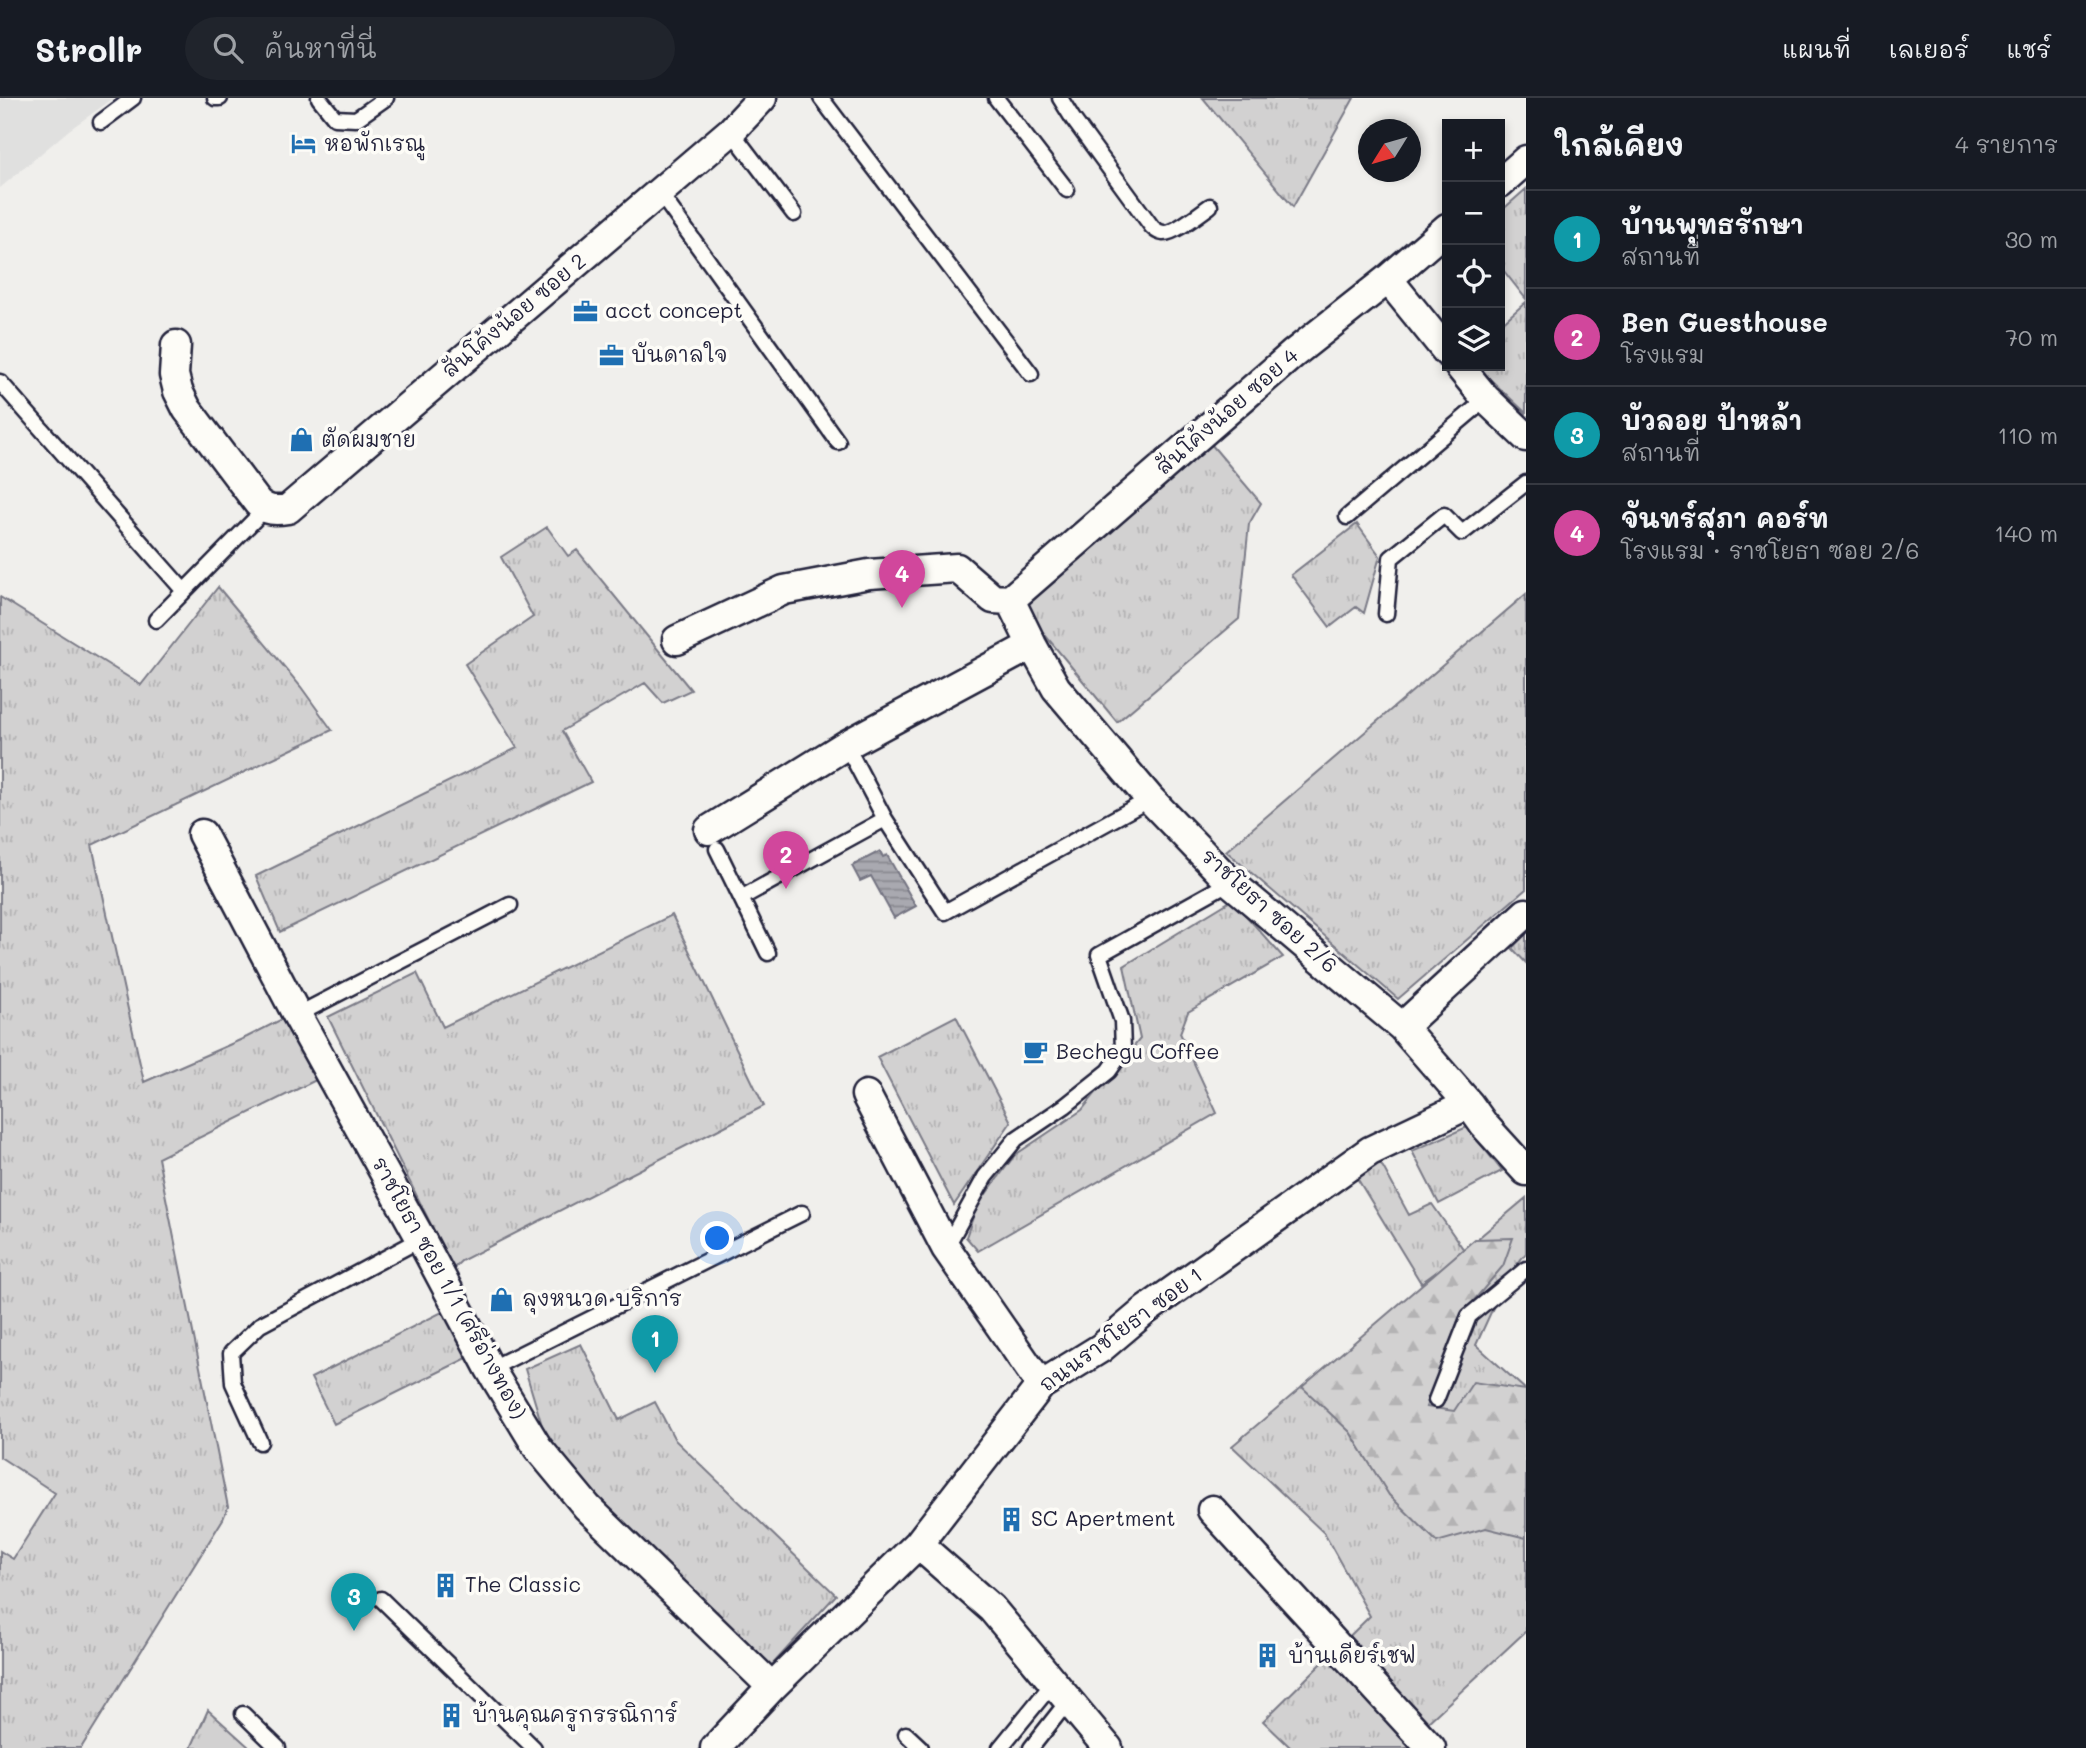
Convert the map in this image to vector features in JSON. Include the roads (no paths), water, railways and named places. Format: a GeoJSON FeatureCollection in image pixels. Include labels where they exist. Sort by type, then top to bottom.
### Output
{"type":"FeatureCollection","features":[{"type":"Feature","properties":{"kind":"street","name":"สันโค้งน้อย ซอย 2"},"geometry":{"type":"LineString","coordinates":[[261,506],[276,511],[288,509],[731,131],[762,98]]}},
{"type":"Feature","properties":{"kind":"street"},"geometry":{"type":"LineString","coordinates":[[1501,182],[1526,160]]}},
{"type":"Feature","properties":{"kind":"street","name":"สันโค้งน้อย ซอย 4"},"geometry":{"type":"LineString","coordinates":[[1010,600],[1293,354],[1442,232]]}},
{"type":"Feature","properties":{"kind":"street"},"geometry":{"type":"LineString","coordinates":[[1388,279],[1442,346]]}},
{"type":"Feature","properties":{"kind":"street"},"geometry":{"type":"LineString","coordinates":[[176,345],[174,374],[178,391],[187,409],[261,506]]}},
{"type":"Feature","properties":{"kind":"street"},"geometry":{"type":"LineString","coordinates":[[1463,371],[1486,399],[1526,437]]}},
{"type":"Feature","properties":{"kind":"street"},"geometry":{"type":"LineString","coordinates":[[677,640],[784,590],[869,574],[957,568],[993,599],[1010,600]]}},
{"type":"Feature","properties":{"kind":"street","name":"ราชโยธา ซอย 2/6"},"geometry":{"type":"LineString","coordinates":[[1010,600],[1031,645],[1056,688],[1150,799],[1230,882],[1402,1027],[1526,1171]]}},
{"type":"Feature","properties":{"kind":"street"},"geometry":{"type":"LineString","coordinates":[[713,839],[846,745],[1031,645]]}},
{"type":"Feature","properties":{"kind":"street","name":"ราชโยธา ซอย 1/1 (ศรีอ่างทอง)"},"geometry":{"type":"LineString","coordinates":[[202,834],[297,1015],[491,1369],[538,1448],[587,1507],[772,1687]]}},
{"type":"Feature","properties":{"kind":"street"},"geometry":{"type":"LineString","coordinates":[[1402,1027],[1526,913]]}},
{"type":"Feature","properties":{"kind":"street"},"geometry":{"type":"LineString","coordinates":[[866,1095],[946,1248],[1041,1385]]}},
{"type":"Feature","properties":{"kind":"street","name":"ถนนราชโยธา ซอย 1"},"geometry":{"type":"LineString","coordinates":[[715,1748],[772,1687],[918,1544],[1041,1385],[1101,1348],[1154,1305],[1370,1151],[1469,1104]]}},
{"type":"Feature","properties":{"kind":"street"},"geometry":{"type":"LineString","coordinates":[[1212,1510],[1431,1748]]}},
{"type":"Feature","properties":{"kind":"street"},"geometry":{"type":"LineString","coordinates":[[918,1544],[992,1609],[1108,1748]]}},
{"type":"Feature","properties":{"kind":"lane"},"geometry":{"type":"LineString","coordinates":[[101,122],[133,98]]}},
{"type":"Feature","properties":{"kind":"lane"},"geometry":{"type":"LineString","coordinates":[[215,98],[220,98]]}},
{"type":"Feature","properties":{"kind":"lane"},"geometry":{"type":"LineString","coordinates":[[319,98],[335,118],[356,119],[386,98]]}},
{"type":"Feature","properties":{"kind":"lane"},"geometry":{"type":"LineString","coordinates":[[821,98],[1031,374]]}},
{"type":"Feature","properties":{"kind":"lane"},"geometry":{"type":"LineString","coordinates":[[996,98],[1067,190]]}},
{"type":"Feature","properties":{"kind":"lane"},"geometry":{"type":"LineString","coordinates":[[1060,98],[1080,130],[1157,231],[1172,231],[1210,206]]}},
{"type":"Feature","properties":{"kind":"lane"},"geometry":{"type":"LineString","coordinates":[[731,131],[794,214]]}},
{"type":"Feature","properties":{"kind":"lane"},"geometry":{"type":"LineString","coordinates":[[659,192],[838,442]]}},
{"type":"Feature","properties":{"kind":"lane"},"geometry":{"type":"LineString","coordinates":[[0,382],[184,591]]}},
{"type":"Feature","properties":{"kind":"lane"},"geometry":{"type":"LineString","coordinates":[[1347,517],[1486,399]]}},
{"type":"Feature","properties":{"kind":"lane"},"geometry":{"type":"LineString","coordinates":[[1386,614],[1391,558],[1444,515],[1462,533],[1526,483]]}},
{"type":"Feature","properties":{"kind":"lane"},"geometry":{"type":"LineString","coordinates":[[156,620],[261,506]]}},
{"type":"Feature","properties":{"kind":"lane"},"geometry":{"type":"LineString","coordinates":[[846,745],[885,819],[945,912],[1150,799]]}},
{"type":"Feature","properties":{"kind":"lane"},"geometry":{"type":"LineString","coordinates":[[741,898],[885,819]]}},
{"type":"Feature","properties":{"kind":"lane"},"geometry":{"type":"LineString","coordinates":[[713,839],[768,953]]}},
{"type":"Feature","properties":{"kind":"lane"},"geometry":{"type":"LineString","coordinates":[[946,1248],[985,1177],[1016,1139],[1109,1072],[1123,1051],[1122,1021],[1099,956],[1230,882]]}},
{"type":"Feature","properties":{"kind":"lane"},"geometry":{"type":"LineString","coordinates":[[297,1015],[510,905]]}},
{"type":"Feature","properties":{"kind":"lane"},"geometry":{"type":"LineString","coordinates":[[491,1369],[802,1213]]}},
{"type":"Feature","properties":{"kind":"lane"},"geometry":{"type":"LineString","coordinates":[[260,1442],[233,1383],[231,1353],[260,1325],[421,1239]]}},
{"type":"Feature","properties":{"kind":"lane"},"geometry":{"type":"LineString","coordinates":[[1436,1400],[1469,1316],[1526,1269]]}},
{"type":"Feature","properties":{"kind":"lane"},"geometry":{"type":"LineString","coordinates":[[380,1599],[534,1748]]}},
{"type":"Feature","properties":{"kind":"lane"},"geometry":{"type":"LineString","coordinates":[[1000,1748],[1060,1692]]}},
{"type":"Feature","properties":{"kind":"lane"},"geometry":{"type":"LineString","coordinates":[[1031,1748],[1060,1692]]}},
{"type":"Feature","properties":{"kind":"lane"},"geometry":{"type":"LineString","coordinates":[[243,1714],[278,1748]]}},
{"type":"Feature","properties":{"kind":"lane"},"geometry":{"type":"LineString","coordinates":[[906,1734],[921,1748]]}},
{"type":"Feature","properties":{"kind":"place","name":"หอพักเรณู"},"geometry":{"type":"Point","coordinates":[304,144]}},
{"type":"Feature","properties":{"kind":"place","name":"acct concept"},"geometry":{"type":"Point","coordinates":[585,311]}},
{"type":"Feature","properties":{"kind":"place","name":"บันดาลใจ"},"geometry":{"type":"Point","coordinates":[611,355]}},
{"type":"Feature","properties":{"kind":"place","name":"ตัดผมชาย"},"geometry":{"type":"Point","coordinates":[301,440]}},
{"type":"Feature","properties":{"kind":"place","name":"จันทร์สุภา คอร์ท"},"geometry":{"type":"Point","coordinates":[902,608]}},
{"type":"Feature","properties":{"kind":"place","name":"Ben Guesthouse"},"geometry":{"type":"Point","coordinates":[786,889]}},
{"type":"Feature","properties":{"kind":"place","name":"Bechegu Coffee"},"geometry":{"type":"Point","coordinates":[1036,1052]}},
{"type":"Feature","properties":{"kind":"place","name":"ลุงหนวด บริการ"},"geometry":{"type":"Point","coordinates":[502,1299]}},
{"type":"Feature","properties":{"kind":"place","name":"บ้านพุทธรักษา"},"geometry":{"type":"Point","coordinates":[655,1373]}},
{"type":"Feature","properties":{"kind":"place","name":"SC Apertment"},"geometry":{"type":"Point","coordinates":[1011,1519]}},
{"type":"Feature","properties":{"kind":"place","name":"The Classic"},"geometry":{"type":"Point","coordinates":[445,1585]}},
{"type":"Feature","properties":{"kind":"place","name":"บัวลอย ป้าหล้า"},"geometry":{"type":"Point","coordinates":[354,1631]}},
{"type":"Feature","properties":{"kind":"place","name":"บ้านเดียร์เชฟ"},"geometry":{"type":"Point","coordinates":[1268,1656]}},
{"type":"Feature","properties":{"kind":"place","name":"บ้านคุณครูกรรณิการ์"},"geometry":{"type":"Point","coordinates":[452,1715]}}]}
